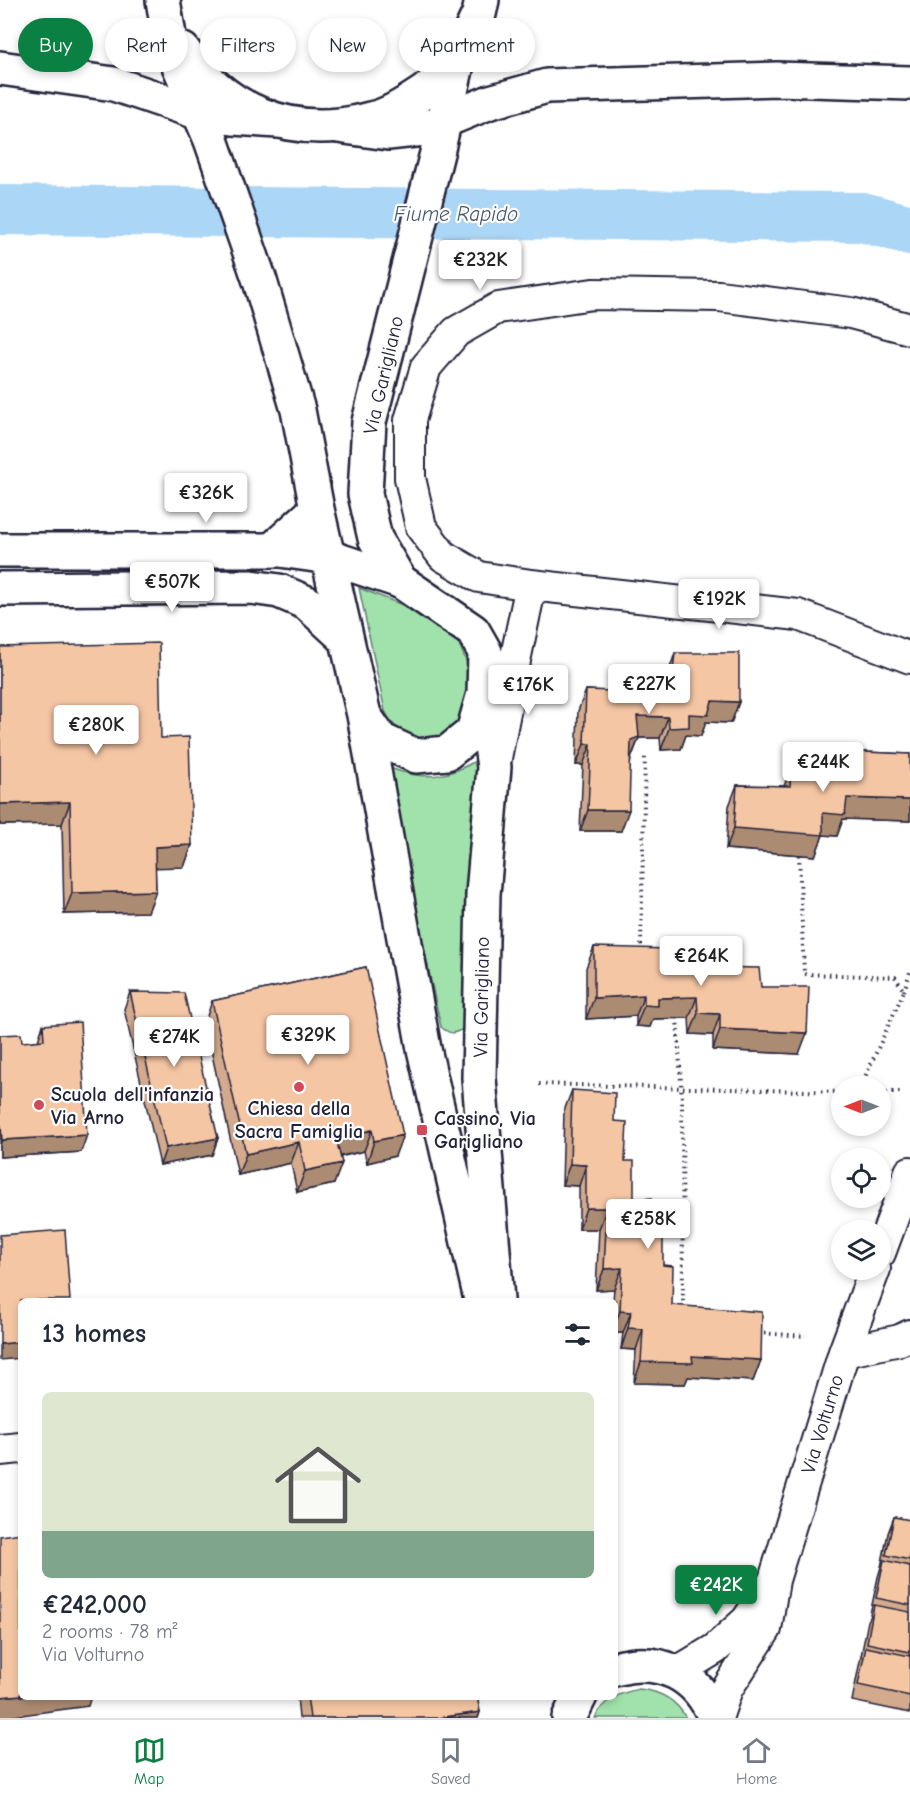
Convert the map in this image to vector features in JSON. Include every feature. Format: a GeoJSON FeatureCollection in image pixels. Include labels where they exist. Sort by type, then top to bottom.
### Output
{"type":"FeatureCollection","features":[{"type":"Feature","properties":{"kind":"main road"},"geometry":{"type":"LineString","coordinates":[[477,18],[482,0]]}},
{"type":"Feature","properties":{"kind":"main road"},"geometry":{"type":"LineString","coordinates":[[164,7],[179,43],[197,70],[221,92],[248,109],[278,121]]}},
{"type":"Feature","properties":{"kind":"main road","name":"Via Garigliano"},"geometry":{"type":"LineString","coordinates":[[164,7],[171,47],[206,127],[260,281],[298,410],[317,509],[364,715],[423,1049],[481,1298]]}},
{"type":"Feature","properties":{"kind":"main road"},"geometry":{"type":"LineString","coordinates":[[0,68],[114,84],[206,127],[233,118],[308,126],[338,126],[388,133],[424,129],[490,102],[547,86],[777,78],[910,83]]}},
{"type":"Feature","properties":{"kind":"main road"},"geometry":{"type":"LineString","coordinates":[[338,126],[385,115],[426,91],[444,72]]}},
{"type":"Feature","properties":{"kind":"main road","name":"Via Garigliano"},"geometry":{"type":"LineString","coordinates":[[456,72],[369,422],[365,494],[375,538],[399,581],[473,632],[485,652],[484,695],[494,767],[483,894],[479,1078],[497,1298]]}},
{"type":"Feature","properties":{"kind":"main road"},"geometry":{"type":"LineString","coordinates":[[272,550],[317,509]]}},
{"type":"Feature","properties":{"kind":"main road"},"geometry":{"type":"LineString","coordinates":[[0,550],[272,550],[329,558],[399,581]]}},
{"type":"Feature","properties":{"kind":"main road"},"geometry":{"type":"LineString","coordinates":[[0,589],[251,587],[279,591],[307,603],[345,638]]}},
{"type":"Feature","properties":{"kind":"main road","name":"Via Garigliano"},"geometry":{"type":"LineString","coordinates":[[364,715],[381,740],[416,756],[447,753],[473,732],[484,695]]}},
{"type":"Feature","properties":{"kind":"main road"},"geometry":{"type":"LineString","coordinates":[[619,1664],[652,1665],[677,1672],[701,1692],[716,1718]]}},
{"type":"Feature","properties":{"kind":"street"},"geometry":{"type":"LineString","coordinates":[[910,329],[851,313],[719,296],[593,294],[498,308],[456,332],[426,367],[410,420],[410,478],[421,527],[443,556],[479,577],[798,615],[910,658]]}},
{"type":"Feature","properties":{"kind":"street"},"geometry":{"type":"LineString","coordinates":[[494,767],[531,585]]}},
{"type":"Feature","properties":{"kind":"street"},"geometry":{"type":"LineString","coordinates":[[484,695],[516,656]]}},
{"type":"Feature","properties":{"kind":"street"},"geometry":{"type":"LineString","coordinates":[[891,1223],[910,1172]]}},
{"type":"Feature","properties":{"kind":"street","name":"Via Volturno"},"geometry":{"type":"LineString","coordinates":[[716,1718],[727,1689],[766,1629],[774,1580],[844,1352],[871,1280]]}},
{"type":"Feature","properties":{"kind":"street"},"geometry":{"type":"LineString","coordinates":[[844,1352],[900,1340],[910,1335]]}},
{"type":"Feature","properties":{"kind":"street"},"geometry":{"type":"LineString","coordinates":[[0,1450],[18,1448]]}},
{"type":"Feature","properties":{"kind":"street","name":"Via Volturno"},"geometry":{"type":"LineString","coordinates":[[677,1672],[716,1649],[747,1620],[774,1580]]}},
{"type":"Feature","properties":{"kind":"path"},"geometry":{"type":"LineString","coordinates":[[645,754],[641,947],[648,953]]}},
{"type":"Feature","properties":{"kind":"path"},"geometry":{"type":"LineString","coordinates":[[801,780],[802,760]]}},
{"type":"Feature","properties":{"kind":"path"},"geometry":{"type":"LineString","coordinates":[[799,855],[804,974],[895,977],[904,991]]}},
{"type":"Feature","properties":{"kind":"path"},"geometry":{"type":"LineString","coordinates":[[866,1076],[904,991],[910,972]]}},
{"type":"Feature","properties":{"kind":"path"},"geometry":{"type":"LineString","coordinates":[[677,1018],[681,1088],[683,1312]]}},
{"type":"Feature","properties":{"kind":"path"},"geometry":{"type":"LineString","coordinates":[[539,1084],[831,1092]]}},
{"type":"Feature","properties":{"kind":"path"},"geometry":{"type":"LineString","coordinates":[[891,1092],[904,1092]]}},
{"type":"Feature","properties":{"kind":"path"},"geometry":{"type":"LineString","coordinates":[[753,1332],[806,1335]]}},
{"type":"Feature","properties":{"kind":"green space"},"geometry":{"type":"Polygon","coordinates":[[[359,588],[440,622],[459,644],[469,668],[467,720],[430,744],[398,729],[385,711],[359,588]]]}},
{"type":"Feature","properties":{"kind":"green space"},"geometry":{"type":"Polygon","coordinates":[[[480,758],[466,1019],[461,1030],[451,1033],[441,1027],[413,898],[390,768],[414,775],[436,775],[458,770],[480,758]]]}},
{"type":"Feature","properties":{"kind":"green space"},"geometry":{"type":"Polygon","coordinates":[[[639,1689],[666,1697],[682,1711],[686,1718],[595,1718],[607,1702],[618,1700],[618,1696],[639,1689]]]}},
{"type":"Feature","properties":{"kind":"building"},"geometry":{"type":"Polygon","coordinates":[[[159,643],[161,738],[189,737],[192,845],[155,847],[156,891],[72,893],[70,802],[0,804],[0,647],[159,643]]]}},
{"type":"Feature","properties":{"kind":"building"},"geometry":{"type":"Polygon","coordinates":[[[675,653],[739,653],[739,702],[712,701],[708,715],[689,714],[689,727],[669,728],[668,717],[637,716],[639,737],[631,740],[629,810],[588,810],[591,744],[584,744],[586,690],[613,691],[614,676],[628,678],[628,667],[673,671],[675,653]]]}},
{"type":"Feature","properties":{"kind":"building"},"geometry":{"type":"Polygon","coordinates":[[[840,751],[910,754],[910,800],[847,798],[845,815],[823,813],[823,835],[734,828],[737,785],[790,786],[791,769],[840,770],[840,751]]]}},
{"type":"Feature","properties":{"kind":"building"},"geometry":{"type":"Polygon","coordinates":[[[594,947],[709,950],[708,967],[759,968],[761,987],[809,987],[807,1033],[720,1029],[720,1014],[698,1013],[697,997],[658,998],[658,1006],[644,1005],[644,995],[594,998],[594,947]]]}},
{"type":"Feature","properties":{"kind":"building","name":"Chiesa della Sacra Famiglia"},"geometry":{"type":"Polygon","coordinates":[[[366,967],[403,1135],[374,1141],[372,1130],[336,1138],[342,1163],[305,1171],[299,1142],[246,1154],[212,1001],[366,967]]]}},
{"type":"Feature","properties":{"kind":"building"},"geometry":{"type":"Polygon","coordinates":[[[130,992],[184,993],[218,1138],[166,1148],[130,992]]]}},
{"type":"Feature","properties":{"kind":"building","name":"Scuola dell'infanzia Via Arno"},"geometry":{"type":"Polygon","coordinates":[[[80,1022],[87,1135],[2,1140],[0,1035],[21,1034],[22,1042],[44,1040],[43,1025],[80,1022]]]}},
{"type":"Feature","properties":{"kind":"building"},"geometry":{"type":"Polygon","coordinates":[[[572,1090],[615,1093],[614,1121],[627,1122],[625,1161],[634,1161],[634,1200],[651,1198],[652,1228],[663,1229],[663,1265],[673,1266],[672,1305],[762,1312],[761,1360],[692,1356],[693,1363],[641,1362],[643,1329],[628,1328],[631,1312],[620,1311],[622,1268],[604,1269],[607,1208],[586,1208],[586,1165],[570,1164],[572,1090]]]}},
{"type":"Feature","properties":{"kind":"building"},"geometry":{"type":"Polygon","coordinates":[[[65,1230],[70,1298],[18,1298],[18,1342],[0,1344],[0,1235],[65,1230]]]}},
{"type":"Feature","properties":{"kind":"building"},"geometry":{"type":"Polygon","coordinates":[[[894,1517],[910,1520],[910,1560],[886,1555],[894,1517]]]}},
{"type":"Feature","properties":{"kind":"building"},"geometry":{"type":"Polygon","coordinates":[[[18,1533],[18,1695],[0,1697],[0,1536],[18,1533]]]}},
{"type":"Feature","properties":{"kind":"building"},"geometry":{"type":"Polygon","coordinates":[[[884,1560],[910,1566],[910,1605],[876,1598],[884,1560]]]}},
{"type":"Feature","properties":{"kind":"building"},"geometry":{"type":"Polygon","coordinates":[[[874,1605],[910,1612],[910,1652],[867,1643],[874,1605]]]}},
{"type":"Feature","properties":{"kind":"building"},"geometry":{"type":"Polygon","coordinates":[[[866,1647],[910,1656],[910,1696],[858,1685],[866,1647]]]}},
{"type":"Feature","properties":{"kind":"building"},"geometry":{"type":"Polygon","coordinates":[[[308,1700],[478,1700],[480,1712],[437,1718],[310,1718],[308,1700]]]}},
{"type":"Feature","properties":{"kind":"waterway","name":"Fiume Rapido"},"geometry":{"type":"LineString","coordinates":[[0,210],[862,217],[910,230]]}},
{"type":"Feature","properties":{"kind":"place","name":"Chiesa della Sacra Famiglia"},"geometry":{"type":"Point","coordinates":[299,1087]}},
{"type":"Feature","properties":{"kind":"place","name":"Scuola dell'infanzia Via Arno"},"geometry":{"type":"Point","coordinates":[39,1105]}},
{"type":"Feature","properties":{"kind":"place","name":"Cassino, Via Garigliano"},"geometry":{"type":"Point","coordinates":[422,1130]}}]}
